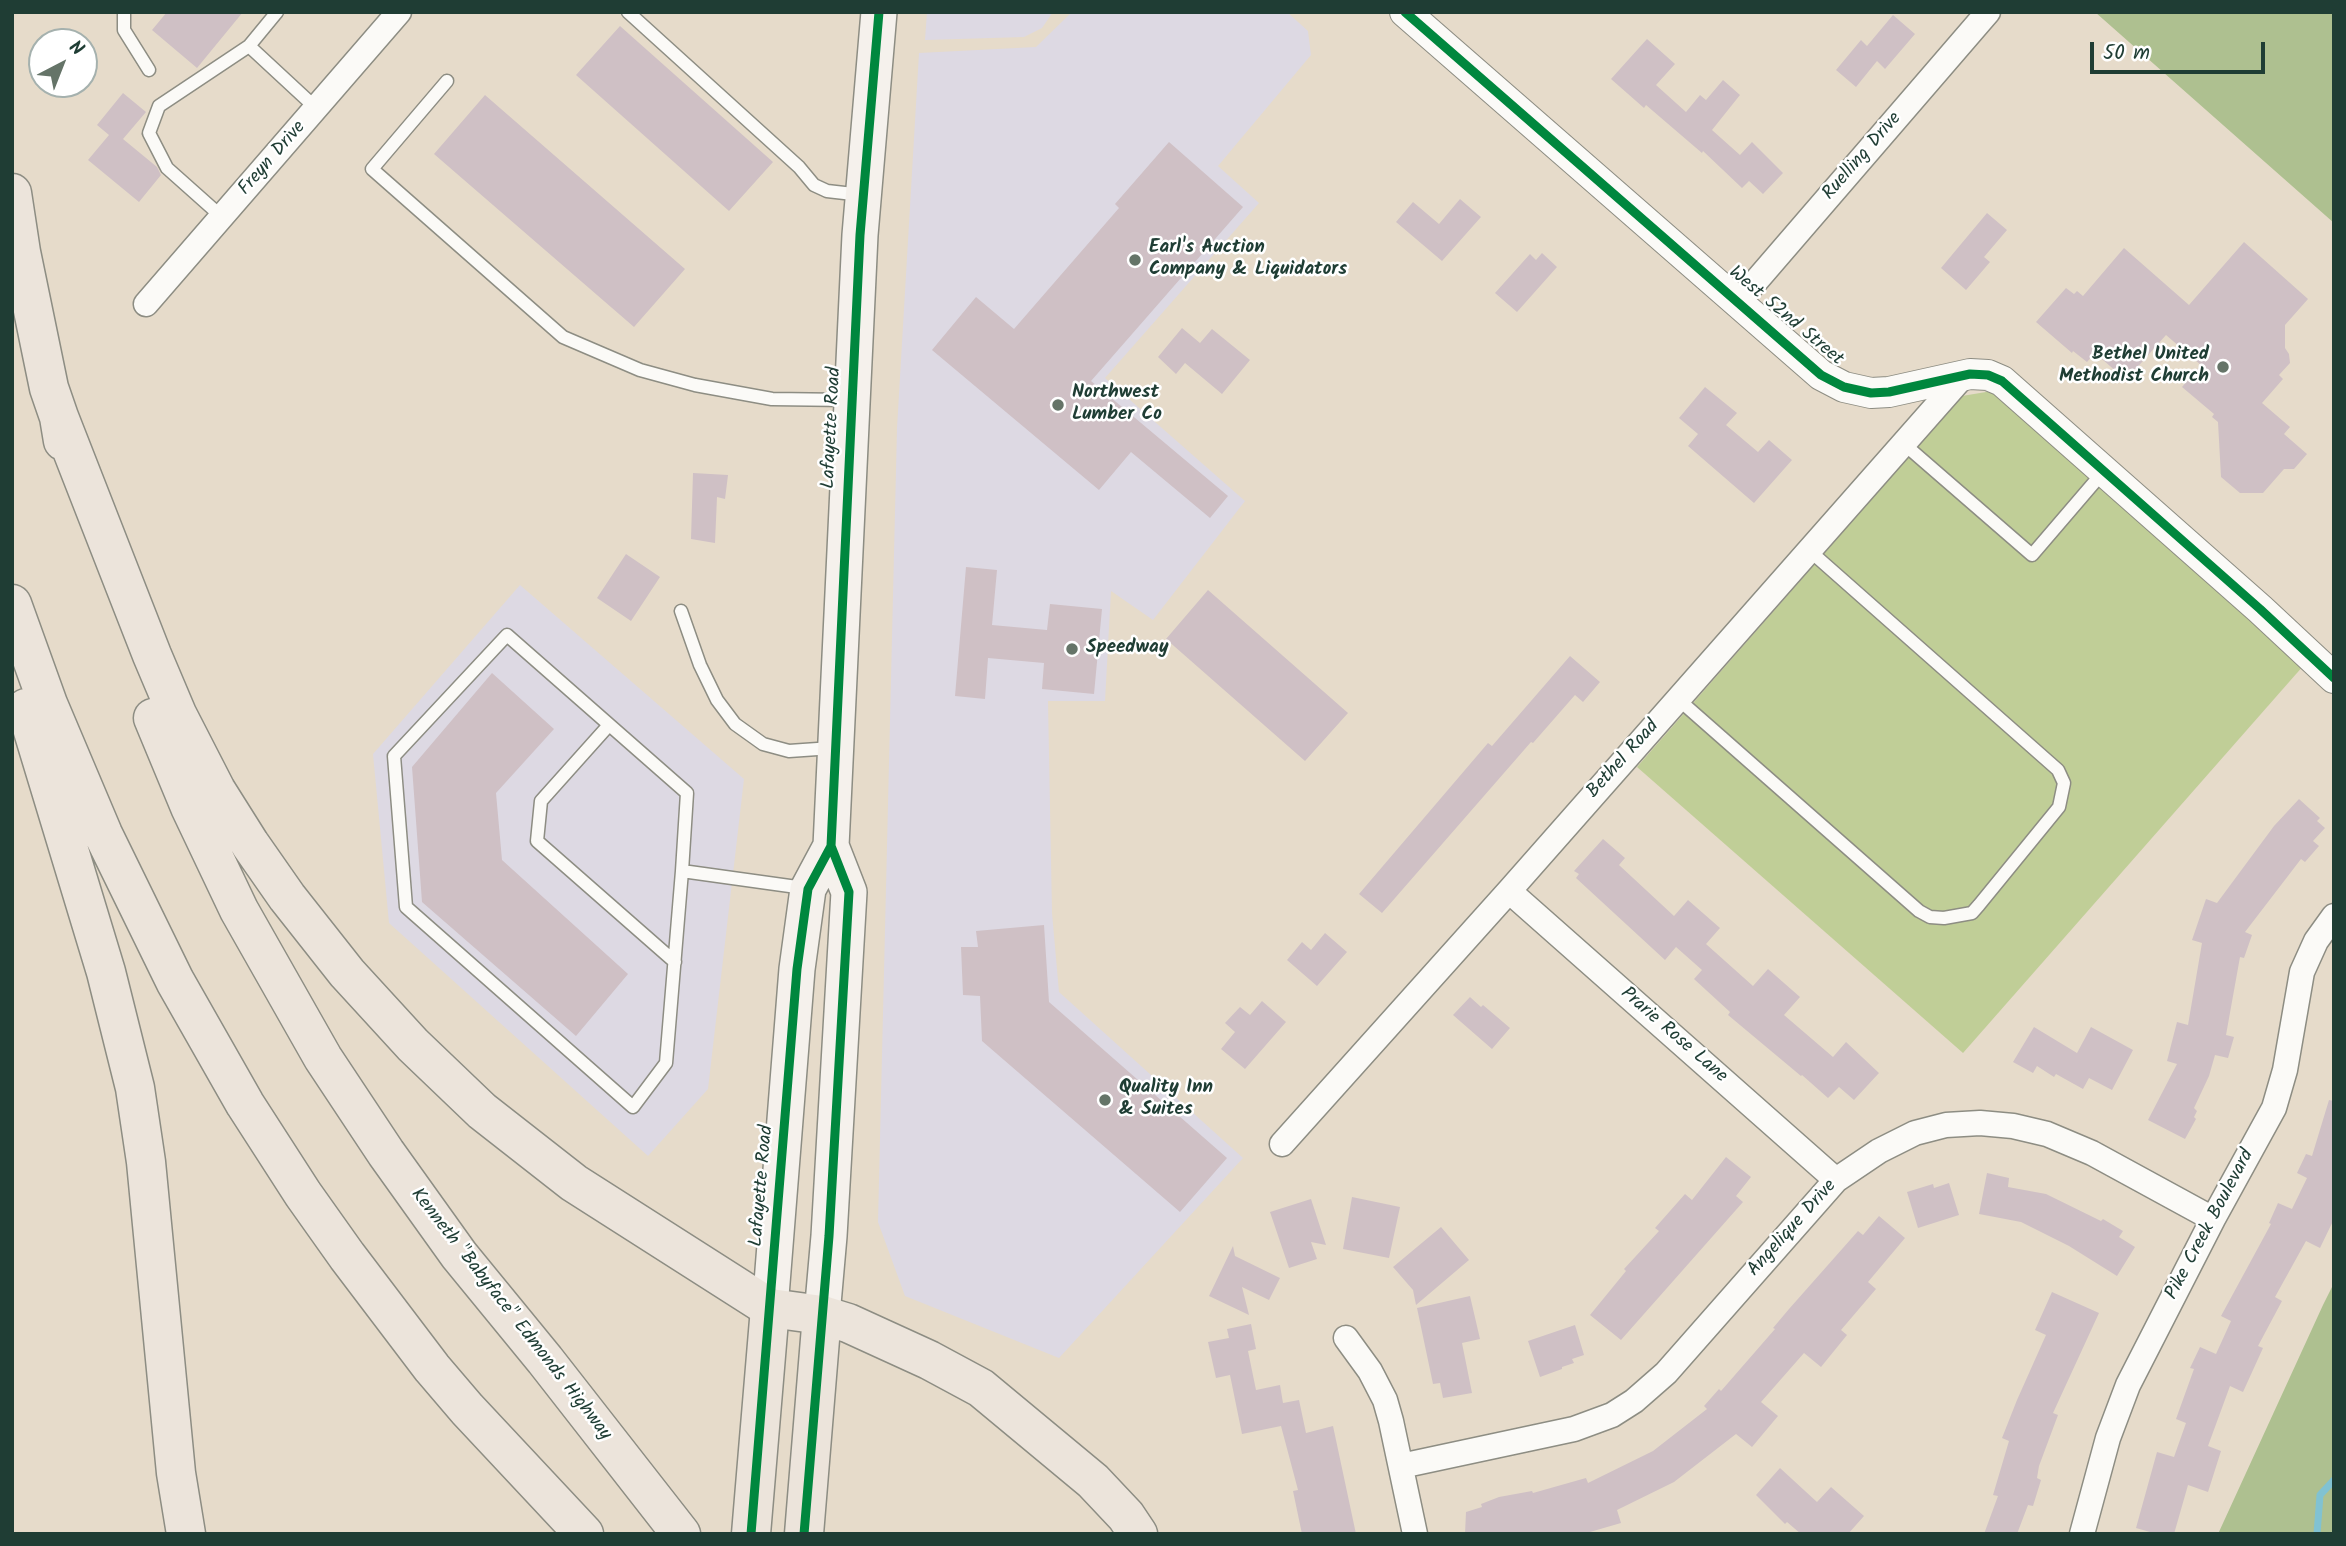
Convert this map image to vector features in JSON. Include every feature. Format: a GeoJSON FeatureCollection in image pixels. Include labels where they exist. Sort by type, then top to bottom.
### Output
{"type":"FeatureCollection","features":[{"type":"Feature","properties":{"kind":"main road","name":"Lafayette Road"},"geometry":{"type":"LineString","coordinates":[[804,1534],[829,1236],[849,892],[831,846],[863,195],[879,12]]}},
{"type":"Feature","properties":{"kind":"main road","name":"Kenneth \"Babyface\" Edmonds Highway"},"geometry":{"type":"LineString","coordinates":[[12,193],[49,388],[59,416],[64,447],[78,497],[134,669],[190,807],[250,929],[323,1058],[431,1218],[681,1534]]}},
{"type":"Feature","properties":{"kind":"main road"},"geometry":{"type":"LineString","coordinates":[[59,416],[152,655],[196,752],[250,844],[287,897],[375,1006],[443,1075],[514,1138],[574,1183],[769,1308],[822,1315],[848,1323],[896,1344],[981,1388],[1084,1473],[1126,1516],[1138,1534]]}},
{"type":"Feature","properties":{"kind":"main road"},"geometry":{"type":"LineString","coordinates":[[12,604],[48,704],[103,834],[175,981],[245,1104],[303,1194],[432,1368],[584,1534]]}},
{"type":"Feature","properties":{"kind":"main road"},"geometry":{"type":"LineString","coordinates":[[12,648],[23,698],[106,972],[135,1088],[146,1162],[176,1473],[186,1534]]}},
{"type":"Feature","properties":{"kind":"main road","name":"Lafayette Road"},"geometry":{"type":"LineString","coordinates":[[751,1534],[797,969],[808,889],[831,846]]}},
{"type":"Feature","properties":{"kind":"street","name":"Freyn Drive"},"geometry":{"type":"LineString","coordinates":[[146,304],[399,12]]}},
{"type":"Feature","properties":{"kind":"street","name":"West 52nd Street"},"geometry":{"type":"LineString","coordinates":[[1405,12],[1821,374],[1844,387],[1871,393],[1889,392],[1964,375],[1981,374],[2002,380],[2334,678]]}},
{"type":"Feature","properties":{"kind":"street","name":"Ruelling Drive"},"geometry":{"type":"LineString","coordinates":[[1738,302],[1989,12]]}},
{"type":"Feature","properties":{"kind":"street","name":"Bethel Road"},"geometry":{"type":"LineString","coordinates":[[1282,1143],[1509,891],[1964,375]]}},
{"type":"Feature","properties":{"kind":"street","name":"Prarie Rose Lane"},"geometry":{"type":"LineString","coordinates":[[1509,891],[1836,1180]]}},
{"type":"Feature","properties":{"kind":"street","name":"Pike Creek Boulevard"},"geometry":{"type":"LineString","coordinates":[[2082,1534],[2108,1438],[2129,1385],[2213,1219],[2274,1108],[2283,1080],[2302,972],[2316,941],[2334,916]]}},
{"type":"Feature","properties":{"kind":"street","name":"Angelique Drive"},"geometry":{"type":"LineString","coordinates":[[1401,1466],[1574,1429],[1612,1415],[1634,1401],[1666,1373],[1836,1180],[1879,1151],[1915,1133],[1955,1124],[1998,1124],[2031,1130],[2077,1145],[2213,1219]]}},
{"type":"Feature","properties":{"kind":"street"},"geometry":{"type":"LineString","coordinates":[[1346,1338],[1370,1371],[1385,1400],[1415,1534]]}},
{"type":"Feature","properties":{"kind":"lane"},"geometry":{"type":"LineString","coordinates":[[124,12],[124,30],[149,70]]}},
{"type":"Feature","properties":{"kind":"lane"},"geometry":{"type":"LineString","coordinates":[[222,218],[167,168],[149,133],[159,106],[248,46],[277,12]]}},
{"type":"Feature","properties":{"kind":"lane"},"geometry":{"type":"LineString","coordinates":[[628,12],[799,167],[814,185],[827,191],[863,195]]}},
{"type":"Feature","properties":{"kind":"lane"},"geometry":{"type":"LineString","coordinates":[[248,46],[317,109]]}},
{"type":"Feature","properties":{"kind":"lane"},"geometry":{"type":"LineString","coordinates":[[447,81],[372,169],[563,337],[640,370],[695,385],[772,399],[852,400]]}},
{"type":"Feature","properties":{"kind":"lane"},"geometry":{"type":"LineString","coordinates":[[1905,444],[2032,555],[2104,471]]}},
{"type":"Feature","properties":{"kind":"lane"},"geometry":{"type":"LineString","coordinates":[[1678,699],[1919,911],[1930,917],[1944,918],[1972,913],[2059,807],[2064,783],[2061,776],[2046,758],[1810,551]]}},
{"type":"Feature","properties":{"kind":"lane"},"geometry":{"type":"LineString","coordinates":[[681,611],[700,665],[717,700],[735,724],[764,744],[789,751],[836,748]]}},
{"type":"Feature","properties":{"kind":"lane"},"geometry":{"type":"LineString","coordinates":[[507,635],[687,793],[682,871],[666,1063],[633,1107],[406,907],[394,756],[507,635]]}},
{"type":"Feature","properties":{"kind":"lane"},"geometry":{"type":"LineString","coordinates":[[609,725],[541,801],[537,841],[675,962]]}},
{"type":"Feature","properties":{"kind":"lane"},"geometry":{"type":"LineString","coordinates":[[682,871],[808,889]]}},
{"type":"Feature","properties":{"kind":"shaded area"},"geometry":{"type":"Polygon","coordinates":[[[927,12],[1053,12],[1042,28],[1024,37],[925,40],[927,12]]]}},
{"type":"Feature","properties":{"kind":"shaded area"},"geometry":{"type":"Polygon","coordinates":[[[1072,12],[1287,12],[1308,31],[1311,55],[1218,166],[1259,203],[1105,378],[1245,501],[1153,620],[1111,591],[1105,701],[1048,701],[1052,913],[1059,992],[1243,1158],[1059,1358],[905,1296],[878,1222],[897,428],[919,53],[1036,47],[1072,12]]]}},
{"type":"Feature","properties":{"kind":"shaded area"},"geometry":{"type":"Polygon","coordinates":[[[520,585],[744,779],[708,1089],[648,1156],[389,923],[373,754],[520,585]]]}},
{"type":"Feature","properties":{"kind":"green space"},"geometry":{"type":"Polygon","coordinates":[[[2095,12],[2334,12],[2334,223],[2095,12]]]}},
{"type":"Feature","properties":{"kind":"green space"},"geometry":{"type":"Polygon","coordinates":[[[1992,391],[2304,665],[1963,1053],[1637,767],[1962,396],[1992,391]]]}},
{"type":"Feature","properties":{"kind":"green space"},"geometry":{"type":"Polygon","coordinates":[[[2334,1283],[2334,1534],[2218,1534],[2323,1305],[2334,1283]]]}},
{"type":"Feature","properties":{"kind":"building"},"geometry":{"type":"Polygon","coordinates":[[[167,12],[243,12],[197,68],[152,30],[167,12]]]}},
{"type":"Feature","properties":{"kind":"building"},"geometry":{"type":"Polygon","coordinates":[[[1893,15],[1915,34],[1885,69],[1877,61],[1856,87],[1836,70],[1861,40],[1867,46],[1893,15]]]}},
{"type":"Feature","properties":{"kind":"building"},"geometry":{"type":"Polygon","coordinates":[[[620,26],[773,162],[729,211],[576,75],[620,26]]]}},
{"type":"Feature","properties":{"kind":"building"},"geometry":{"type":"Polygon","coordinates":[[[1647,39],[1675,64],[1656,85],[1686,112],[1700,95],[1706,100],[1723,80],[1740,95],[1712,130],[1740,155],[1752,142],[1783,173],[1763,194],[1749,181],[1742,188],[1703,151],[1702,153],[1646,105],[1644,108],[1611,79],[1647,39]]]}},
{"type":"Feature","properties":{"kind":"building"},"geometry":{"type":"Polygon","coordinates":[[[123,93],[146,112],[123,139],[157,167],[161,175],[139,202],[88,160],[109,135],[97,125],[123,93]]]}},
{"type":"Feature","properties":{"kind":"building"},"geometry":{"type":"Polygon","coordinates":[[[485,95],[685,269],[634,327],[434,154],[485,95]]]}},
{"type":"Feature","properties":{"kind":"building"},"geometry":{"type":"Polygon","coordinates":[[[1169,142],[1243,207],[1091,381],[1228,496],[1210,518],[1131,452],[1099,490],[932,350],[976,297],[1014,329],[1119,208],[1115,204],[1169,142]]]}},
{"type":"Feature","properties":{"kind":"building"},"geometry":{"type":"Polygon","coordinates":[[[1460,199],[1481,217],[1442,261],[1396,222],[1413,202],[1439,224],[1460,199]]]}},
{"type":"Feature","properties":{"kind":"building"},"geometry":{"type":"Polygon","coordinates":[[[1987,213],[2007,230],[1984,257],[1990,262],[1966,290],[1941,268],[1987,213]]]}},
{"type":"Feature","properties":{"kind":"building","name":"Bethel United Methodist Church"},"geometry":{"type":"Polygon","coordinates":[[[2244,242],[2308,299],[2285,325],[2285,348],[2290,363],[2279,375],[2283,379],[2262,403],[2290,427],[2284,434],[2307,454],[2294,469],[2284,469],[2263,493],[2240,493],[2221,477],[2218,422],[2212,417],[2214,414],[2182,387],[2201,365],[2166,335],[2126,380],[2095,353],[2087,362],[2073,351],[2072,353],[2036,322],[2066,288],[2083,296],[2124,248],[2189,305],[2244,242]]]}},
{"type":"Feature","properties":{"kind":"building"},"geometry":{"type":"Polygon","coordinates":[[[1542,253],[1557,267],[1517,312],[1495,293],[1530,254],[1536,260],[1542,253]]]}},
{"type":"Feature","properties":{"kind":"building"},"geometry":{"type":"Polygon","coordinates":[[[1182,328],[1200,343],[1212,329],[1250,360],[1222,394],[1185,363],[1176,374],[1158,357],[1182,328]]]}},
{"type":"Feature","properties":{"kind":"building"},"geometry":{"type":"Polygon","coordinates":[[[1705,387],[1737,413],[1726,425],[1758,452],[1769,440],[1792,460],[1754,503],[1688,446],[1698,434],[1679,418],[1705,387]]]}},
{"type":"Feature","properties":{"kind":"building"},"geometry":{"type":"Polygon","coordinates":[[[693,473],[728,475],[725,499],[717,497],[715,543],[691,539],[693,473]]]}},
{"type":"Feature","properties":{"kind":"building"},"geometry":{"type":"Polygon","coordinates":[[[626,554],[660,577],[631,621],[597,598],[626,554]]]}},
{"type":"Feature","properties":{"kind":"building"},"geometry":{"type":"Polygon","coordinates":[[[966,567],[997,570],[992,625],[1047,630],[1050,604],[1102,609],[1094,694],[1042,689],[1044,663],[988,658],[985,699],[955,696],[966,567]]]}},
{"type":"Feature","properties":{"kind":"building"},"geometry":{"type":"Polygon","coordinates":[[[1208,590],[1348,713],[1305,761],[1166,639],[1208,590]]]}},
{"type":"Feature","properties":{"kind":"building"},"geometry":{"type":"Polygon","coordinates":[[[1570,656],[1600,682],[1583,702],[1575,695],[1382,913],[1359,894],[1488,743],[1492,746],[1570,656]]]}},
{"type":"Feature","properties":{"kind":"building"},"geometry":{"type":"Polygon","coordinates":[[[492,673],[554,729],[496,793],[502,860],[628,974],[576,1036],[422,902],[412,767],[492,673]]]}},
{"type":"Feature","properties":{"kind":"building"},"geometry":{"type":"Polygon","coordinates":[[[2299,799],[2320,818],[2317,821],[2325,828],[2313,841],[2319,846],[2305,862],[2301,859],[2245,932],[2252,935],[2244,958],[2240,957],[2226,1035],[2234,1037],[2228,1058],[2215,1055],[2209,1076],[2194,1108],[2197,1111],[2194,1117],[2196,1119],[2185,1139],[2148,1120],[2177,1064],[2167,1061],[2177,1022],[2188,1025],[2202,943],[2192,940],[2206,899],[2217,903],[2274,826],[2299,799]]]}},
{"type":"Feature","properties":{"kind":"building"},"geometry":{"type":"Polygon","coordinates":[[[1603,839],[1625,858],[1619,865],[1674,916],[1688,900],[1720,928],[1706,944],[1753,986],[1768,969],[1800,997],[1784,1015],[1833,1057],[1846,1042],[1879,1073],[1854,1100],[1839,1087],[1828,1098],[1728,1015],[1730,1012],[1694,979],[1702,970],[1676,947],[1665,960],[1576,878],[1579,874],[1574,871],[1603,839]]]}},
{"type":"Feature","properties":{"kind":"building","name":"Quality Inn & Suites"},"geometry":{"type":"Polygon","coordinates":[[[1044,925],[1049,1002],[1227,1158],[1180,1212],[982,1041],[980,996],[963,995],[961,947],[978,947],[976,931],[1044,925]]]}},
{"type":"Feature","properties":{"kind":"building"},"geometry":{"type":"Polygon","coordinates":[[[1325,933],[1347,952],[1317,986],[1287,960],[1302,942],[1311,950],[1325,933]]]}},
{"type":"Feature","properties":{"kind":"building"},"geometry":{"type":"Polygon","coordinates":[[[1470,997],[1510,1028],[1492,1049],[1453,1015],[1470,997]]]}},
{"type":"Feature","properties":{"kind":"building"},"geometry":{"type":"Polygon","coordinates":[[[1262,1001],[1286,1022],[1245,1069],[1221,1049],[1235,1032],[1225,1023],[1240,1007],[1250,1015],[1262,1001]]]}},
{"type":"Feature","properties":{"kind":"building"},"geometry":{"type":"Polygon","coordinates":[[[2034,1027],[2077,1053],[2091,1027],[2133,1050],[2112,1090],[2089,1078],[2083,1089],[2056,1074],[2054,1077],[2037,1066],[2033,1073],[2013,1062],[2034,1027]]]}},
{"type":"Feature","properties":{"kind":"building"},"geometry":{"type":"Polygon","coordinates":[[[2329,1100],[2334,1101],[2334,1219],[2320,1248],[2306,1241],[2275,1297],[2282,1301],[2258,1346],[2263,1348],[2243,1392],[2230,1386],[2208,1446],[2221,1451],[2208,1492],[2188,1485],[2174,1534],[2157,1534],[2136,1528],[2157,1452],[2174,1457],[2186,1423],[2176,1419],[2194,1369],[2190,1368],[2200,1347],[2216,1354],[2231,1321],[2221,1316],[2271,1224],[2269,1223],[2278,1203],[2292,1209],[2307,1178],[2297,1173],[2306,1154],[2312,1156],[2329,1100]]]}},
{"type":"Feature","properties":{"kind":"building"},"geometry":{"type":"Polygon","coordinates":[[[1726,1157],[1751,1177],[1736,1196],[1743,1202],[1621,1340],[1590,1315],[1626,1271],[1624,1269],[1659,1231],[1655,1228],[1685,1194],[1692,1200],[1726,1157]]]}},
{"type":"Feature","properties":{"kind":"building"},"geometry":{"type":"Polygon","coordinates":[[[1987,1173],[2009,1178],[2008,1187],[2046,1194],[2101,1221],[2103,1219],[2123,1231],[2119,1237],[2135,1247],[2117,1276],[2069,1246],[2021,1222],[1979,1214],[1987,1173]]]}},
{"type":"Feature","properties":{"kind":"building"},"geometry":{"type":"Polygon","coordinates":[[[1949,1183],[1959,1215],[1918,1228],[1907,1192],[1933,1184],[1934,1188],[1949,1183]]]}},
{"type":"Feature","properties":{"kind":"building"},"geometry":{"type":"Polygon","coordinates":[[[1352,1197],[1400,1207],[1389,1258],[1343,1249],[1352,1197]]]}},
{"type":"Feature","properties":{"kind":"building"},"geometry":{"type":"Polygon","coordinates":[[[1311,1199],[1326,1245],[1311,1242],[1317,1259],[1289,1268],[1270,1212],[1311,1199]]]}},
{"type":"Feature","properties":{"kind":"building"},"geometry":{"type":"Polygon","coordinates":[[[1879,1216],[1905,1238],[1868,1282],[1876,1289],[1841,1330],[1847,1335],[1821,1367],[1804,1353],[1761,1402],[1778,1416],[1752,1447],[1736,1434],[1674,1482],[1617,1510],[1621,1523],[1583,1534],[1465,1534],[1466,1512],[1482,1507],[1481,1504],[1499,1497],[1532,1491],[1533,1493],[1586,1478],[1588,1483],[1653,1451],[1707,1409],[1704,1406],[1719,1389],[1721,1391],[1858,1231],[1863,1235],[1879,1216]]]}},
{"type":"Feature","properties":{"kind":"building"},"geometry":{"type":"Polygon","coordinates":[[[1441,1227],[1469,1260],[1416,1305],[1413,1290],[1393,1267],[1441,1227]]]}},
{"type":"Feature","properties":{"kind":"building"},"geometry":{"type":"Polygon","coordinates":[[[1233,1246],[1235,1256],[1280,1278],[1269,1300],[1242,1287],[1249,1315],[1209,1296],[1233,1246]]]}},
{"type":"Feature","properties":{"kind":"building"},"geometry":{"type":"Polygon","coordinates":[[[2052,1292],[2099,1313],[2053,1413],[2058,1415],[2039,1466],[2037,1478],[2041,1480],[2033,1506],[2028,1505],[2017,1534],[1984,1534],[1998,1496],[1993,1495],[2009,1441],[2002,1438],[2046,1335],[2035,1330],[2052,1292]]]}},
{"type":"Feature","properties":{"kind":"building"},"geometry":{"type":"Polygon","coordinates":[[[1470,1296],[1480,1339],[1462,1343],[1472,1393],[1443,1398],[1440,1383],[1433,1384],[1417,1308],[1470,1296]]]}},
{"type":"Feature","properties":{"kind":"building"},"geometry":{"type":"Polygon","coordinates":[[[1251,1324],[1256,1349],[1248,1351],[1256,1390],[1280,1385],[1283,1403],[1299,1400],[1306,1433],[1333,1426],[1356,1534],[1302,1534],[1293,1491],[1298,1490],[1281,1426],[1242,1434],[1230,1375],[1216,1378],[1208,1342],[1229,1338],[1227,1329],[1251,1324]]]}},
{"type":"Feature","properties":{"kind":"building"},"geometry":{"type":"Polygon","coordinates":[[[1575,1325],[1584,1355],[1572,1359],[1574,1363],[1562,1369],[1540,1377],[1528,1341],[1575,1325]]]}},
{"type":"Feature","properties":{"kind":"building"},"geometry":{"type":"Polygon","coordinates":[[[1780,1468],[1817,1502],[1831,1487],[1864,1516],[1848,1534],[1801,1534],[1787,1522],[1785,1524],[1756,1495],[1780,1468]]]}},
{"type":"Feature","properties":{"kind":"waterway"},"geometry":{"type":"LineString","coordinates":[[2317,1534],[2320,1495],[2334,1480]]}},
{"type":"Feature","properties":{"kind":"cycle path"},"geometry":{"type":"LineString","coordinates":[[804,1534],[829,1236],[849,892],[831,846],[860,235],[879,12]]}},
{"type":"Feature","properties":{"kind":"cycle path"},"geometry":{"type":"LineString","coordinates":[[1405,12],[1821,375],[1844,387],[1871,393],[1889,392],[1970,374],[1988,375],[2002,381],[2334,678]]}},
{"type":"Feature","properties":{"kind":"cycle path"},"geometry":{"type":"LineString","coordinates":[[751,1534],[797,969],[808,889],[831,846]]}},
{"type":"Feature","properties":{"kind":"place","name":"Earl's Auction Company & Liquidators"},"geometry":{"type":"Point","coordinates":[1135,260]}},
{"type":"Feature","properties":{"kind":"place","name":"Bethel United Methodist Church"},"geometry":{"type":"Point","coordinates":[2223,367]}},
{"type":"Feature","properties":{"kind":"place","name":"Northwest Lumber Co"},"geometry":{"type":"Point","coordinates":[1058,405]}},
{"type":"Feature","properties":{"kind":"place","name":"Speedway"},"geometry":{"type":"Point","coordinates":[1072,649]}},
{"type":"Feature","properties":{"kind":"place","name":"Quality Inn & Suites"},"geometry":{"type":"Point","coordinates":[1105,1100]}}]}
